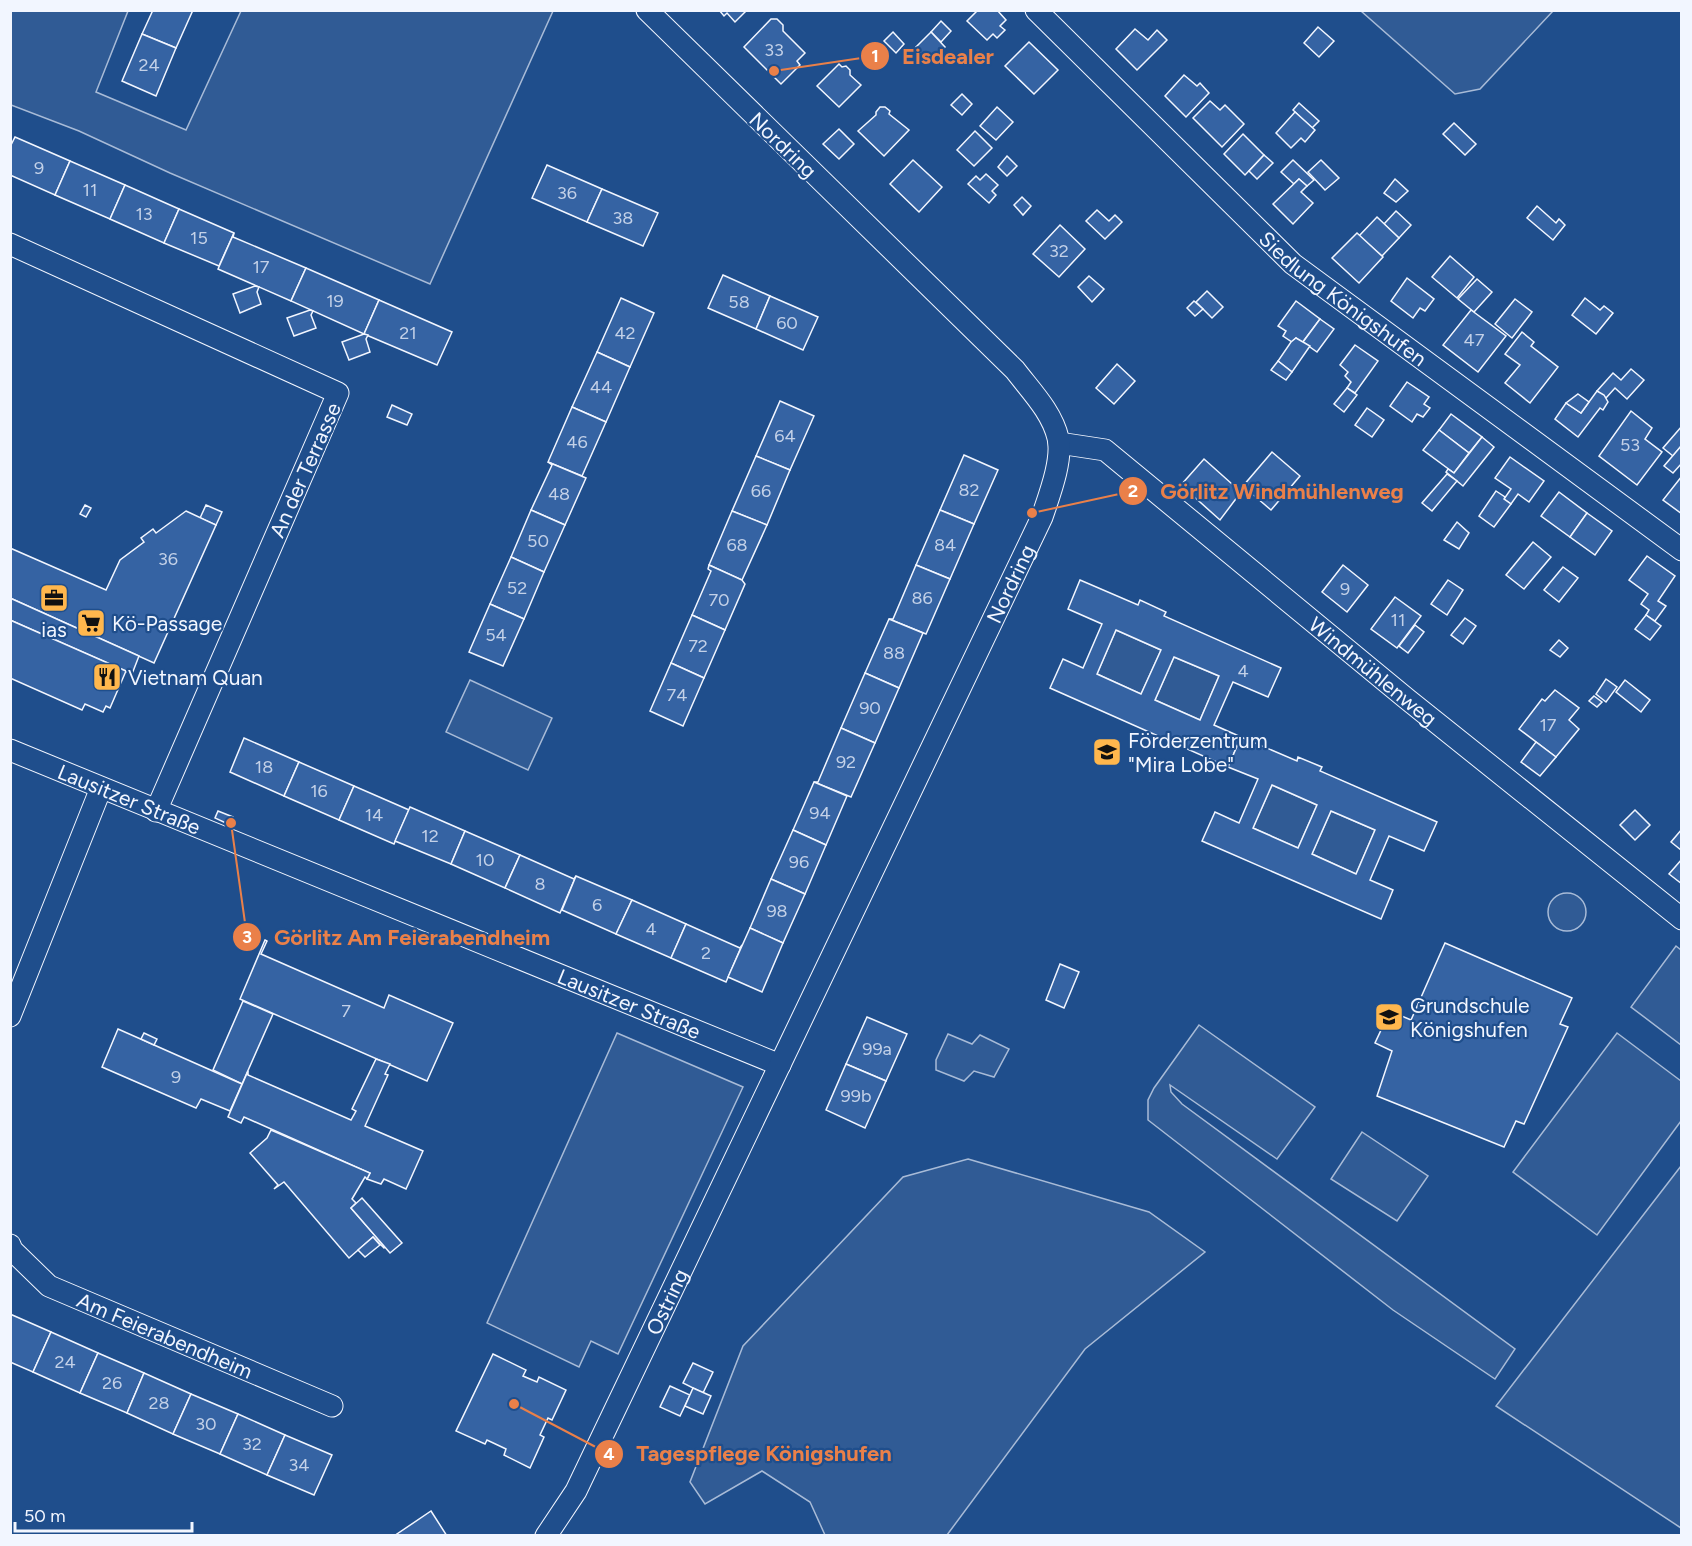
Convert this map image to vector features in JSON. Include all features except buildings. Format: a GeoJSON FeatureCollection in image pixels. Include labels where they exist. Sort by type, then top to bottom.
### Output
{"type":"FeatureCollection","features":[{"type":"Feature","properties":{"kind":"street","name":"Nordring"},"geometry":{"type":"LineString","coordinates":[[647,10],[1015,370],[1042,404],[1054,427],[1059,443],[1056,469],[1042,517],[780,1065]]}},
{"type":"Feature","properties":{"kind":"street","name":"Siedlung Königshufen"},"geometry":{"type":"LineString","coordinates":[[1036,10],[1293,264],[1682,550]]}},
{"type":"Feature","properties":{"kind":"street","name":"An der Terrasse"},"geometry":{"type":"LineString","coordinates":[[10,244],[339,393],[156,811]]}},
{"type":"Feature","properties":{"kind":"street","name":"Windmühlenweg"},"geometry":{"type":"LineString","coordinates":[[1059,443],[1105,450],[1407,699],[1682,919]]}},
{"type":"Feature","properties":{"kind":"street","name":"Lausitzer Straße"},"geometry":{"type":"LineString","coordinates":[[10,750],[780,1065]]}},
{"type":"Feature","properties":{"kind":"street"},"geometry":{"type":"LineString","coordinates":[[10,1016],[101,788]]}},
{"type":"Feature","properties":{"kind":"street","name":"Ostring"},"geometry":{"type":"LineString","coordinates":[[546,1536],[576,1491],[780,1065]]}},
{"type":"Feature","properties":{"kind":"street","name":"Am Feierabendheim"},"geometry":{"type":"LineString","coordinates":[[10,1245],[12,1250],[49,1286],[332,1406]]}},
{"type":"Feature","properties":{"kind":"shaded area"},"geometry":{"type":"Polygon","coordinates":[[[10,11],[128,11],[96,92],[186,130],[241,11],[553,11],[430,284],[170,173],[79,131],[11,105],[10,11]]]}},
{"type":"Feature","properties":{"kind":"shaded area"},"geometry":{"type":"Polygon","coordinates":[[[1361,11],[1553,11],[1480,89],[1455,94],[1361,11]]]}},
{"type":"Feature","properties":{"kind":"shaded area"},"geometry":{"type":"Polygon","coordinates":[[[1116,630],[1161,650],[1141,694],[1097,674],[1116,630]]]}},
{"type":"Feature","properties":{"kind":"shaded area"},"geometry":{"type":"Polygon","coordinates":[[[1174,657],[1219,676],[1200,720],[1155,700],[1174,657]]]}},
{"type":"Feature","properties":{"kind":"shaded area"},"geometry":{"type":"Polygon","coordinates":[[[470,680],[552,718],[528,770],[446,732],[470,680]]]}},
{"type":"Feature","properties":{"kind":"shaded area"},"geometry":{"type":"Polygon","coordinates":[[[1272,785],[1317,805],[1298,848],[1253,828],[1272,785]]]}},
{"type":"Feature","properties":{"kind":"shaded area"},"geometry":{"type":"Polygon","coordinates":[[[1331,811],[1375,830],[1356,874],[1312,854],[1331,811]]]}},
{"type":"Feature","properties":{"kind":"shaded area"},"geometry":{"type":"Polygon","coordinates":[[[1567,893],[1580,899],[1586,912],[1580,925],[1567,931],[1554,925],[1548,912],[1554,899],[1567,893]]]}},
{"type":"Feature","properties":{"kind":"shaded area"},"geometry":{"type":"Polygon","coordinates":[[[1676,946],[1681,950],[1681,1045],[1631,1007],[1676,946]]]}},
{"type":"Feature","properties":{"kind":"shaded area"},"geometry":{"type":"Polygon","coordinates":[[[1199,1025],[1315,1107],[1277,1159],[1170,1085],[1171,1092],[1182,1104],[1515,1349],[1495,1379],[1393,1310],[1148,1120],[1148,1100],[1154,1088],[1199,1025]]]}},
{"type":"Feature","properties":{"kind":"shaded area"},"geometry":{"type":"Polygon","coordinates":[[[617,1033],[743,1087],[618,1354],[591,1341],[579,1367],[487,1323],[617,1033]]]}},
{"type":"Feature","properties":{"kind":"shaded area"},"geometry":{"type":"Polygon","coordinates":[[[1617,1033],[1681,1081],[1681,1121],[1597,1235],[1513,1172],[1617,1033]]]}},
{"type":"Feature","properties":{"kind":"shaded area"},"geometry":{"type":"Polygon","coordinates":[[[948,1034],[972,1044],[980,1035],[1009,1049],[994,1077],[974,1071],[964,1081],[936,1070],[936,1060],[948,1034]]]}},
{"type":"Feature","properties":{"kind":"shaded area"},"geometry":{"type":"Polygon","coordinates":[[[1362,1132],[1428,1176],[1397,1221],[1331,1179],[1362,1132]]]}},
{"type":"Feature","properties":{"kind":"shaded area"},"geometry":{"type":"Polygon","coordinates":[[[968,1159],[1149,1212],[1205,1252],[1085,1349],[947,1535],[825,1535],[810,1502],[762,1471],[705,1504],[690,1482],[743,1346],[903,1177],[968,1159]]]}},
{"type":"Feature","properties":{"kind":"shaded area"},"geometry":{"type":"Polygon","coordinates":[[[1681,1166],[1681,1528],[1496,1406],[1681,1166]]]}},
{"type":"Feature","properties":{"kind":"place","name":"Eisdealer"},"geometry":{"type":"Point","coordinates":[774,71]}},
{"type":"Feature","properties":{"kind":"place","name":"Görlitz Windmühlenweg"},"geometry":{"type":"Point","coordinates":[1032,513]}},
{"type":"Feature","properties":{"kind":"place","name":"ias"},"geometry":{"type":"Point","coordinates":[54,598]}},
{"type":"Feature","properties":{"kind":"place","name":"Kö-Passage"},"geometry":{"type":"Point","coordinates":[91,623]}},
{"type":"Feature","properties":{"kind":"place","name":"Vietnam Quan"},"geometry":{"type":"Point","coordinates":[107,677]}},
{"type":"Feature","properties":{"kind":"place","name":"Förderzentrum \"Mira Lobe\""},"geometry":{"type":"Point","coordinates":[1107,752]}},
{"type":"Feature","properties":{"kind":"place","name":"Görlitz Am Feierabendheim"},"geometry":{"type":"Point","coordinates":[231,823]}},
{"type":"Feature","properties":{"kind":"place","name":"Grundschule Königshufen"},"geometry":{"type":"Point","coordinates":[1389,1017]}},
{"type":"Feature","properties":{"kind":"place","name":"Tagespflege Königshufen"},"geometry":{"type":"Point","coordinates":[514,1404]}}]}
